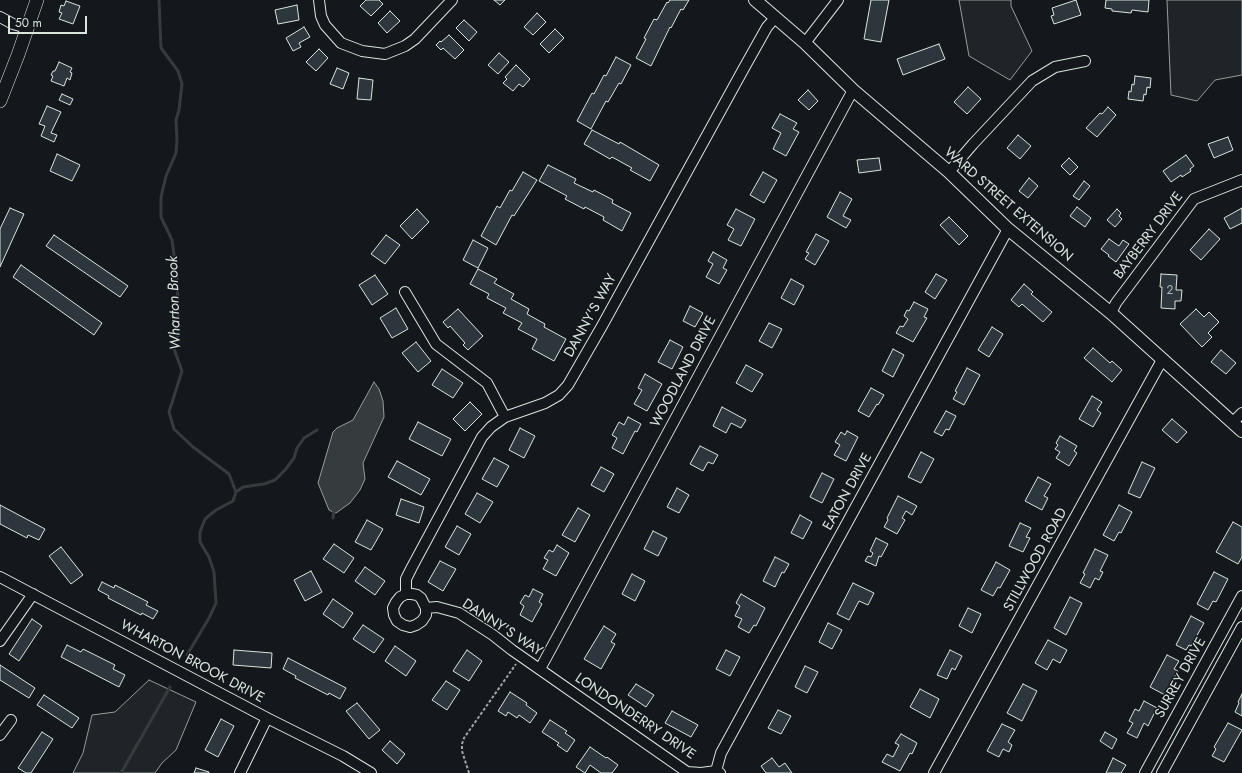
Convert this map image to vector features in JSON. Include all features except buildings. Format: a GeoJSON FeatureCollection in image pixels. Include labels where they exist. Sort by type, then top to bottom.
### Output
{"type":"FeatureCollection","features":[{"type":"Feature","properties":{"kind":"main road"},"geometry":{"type":"LineString","coordinates":[[0,100],[18,55],[37,0]]}},
{"type":"Feature","properties":{"kind":"street"},"geometry":{"type":"LineString","coordinates":[[320,0],[321,16],[325,25],[341,43],[362,52],[385,54],[405,46],[415,39],[452,0]]}},
{"type":"Feature","properties":{"kind":"street","name":"WARD STREET EXTENSION"},"geometry":{"type":"LineString","coordinates":[[755,0],[805,43],[852,90],[949,172],[1008,229],[1111,313],[1238,427]]}},
{"type":"Feature","properties":{"kind":"street"},"geometry":{"type":"LineString","coordinates":[[805,43],[838,0]]}},
{"type":"Feature","properties":{"kind":"street"},"geometry":{"type":"LineString","coordinates":[[0,17],[13,24],[27,28]]}},
{"type":"Feature","properties":{"kind":"street","name":"DANNY'S WAY"},"geometry":{"type":"LineString","coordinates":[[406,594],[406,579],[482,437],[506,417],[545,403],[559,395],[568,385],[767,27],[775,18]]}},
{"type":"Feature","properties":{"kind":"street"},"geometry":{"type":"LineString","coordinates":[[949,172],[1032,80],[1055,67],[1085,61]]}},
{"type":"Feature","properties":{"kind":"street","name":"WOODLAND DRIVE"},"geometry":{"type":"LineString","coordinates":[[540,669],[852,90]]}},
{"type":"Feature","properties":{"kind":"street","name":"BAYBERRY DRIVE"},"geometry":{"type":"LineString","coordinates":[[1111,313],[1116,303],[1194,199],[1242,180]]}},
{"type":"Feature","properties":{"kind":"street","name":"EATON DRIVE"},"geometry":{"type":"LineString","coordinates":[[718,772],[721,753],[1008,229]]}},
{"type":"Feature","properties":{"kind":"street"},"geometry":{"type":"LineString","coordinates":[[405,292],[436,344],[487,383],[506,417]]}},
{"type":"Feature","properties":{"kind":"street","name":"STILLWOOD ROAD"},"geometry":{"type":"LineString","coordinates":[[934,773],[1162,360]]}},
{"type":"Feature","properties":{"kind":"street"},"geometry":{"type":"LineString","coordinates":[[1238,427],[1242,413]]}},
{"type":"Feature","properties":{"kind":"street","name":"WHARTON BROOK DRIVE"},"geometry":{"type":"LineString","coordinates":[[0,577],[343,756],[371,773]]}},
{"type":"Feature","properties":{"kind":"street"},"geometry":{"type":"LineString","coordinates":[[0,642],[33,594]]}},
{"type":"Feature","properties":{"kind":"street"},"geometry":{"type":"LineString","coordinates":[[406,594],[417,595],[425,603],[426,608],[426,615],[422,621],[410,627],[397,621],[393,608],[400,597],[406,594]]}},
{"type":"Feature","properties":{"kind":"street","name":"SURREY DRIVE"},"geometry":{"type":"LineString","coordinates":[[1145,773],[1242,596]]}},
{"type":"Feature","properties":{"kind":"street","name":"DANNY'S WAY"},"geometry":{"type":"LineString","coordinates":[[426,608],[437,608],[459,613],[493,635],[540,669]]}},
{"type":"Feature","properties":{"kind":"street","name":"SURREY DRIVE"},"geometry":{"type":"LineString","coordinates":[[1162,773],[1242,627]]}},
{"type":"Feature","properties":{"kind":"street","name":"LONDONDERRY DRIVE"},"geometry":{"type":"LineString","coordinates":[[540,669],[687,772],[718,772]]}},
{"type":"Feature","properties":{"kind":"street"},"geometry":{"type":"LineString","coordinates":[[240,773],[268,718]]}},
{"type":"Feature","properties":{"kind":"street"},"geometry":{"type":"LineString","coordinates":[[0,736],[11,720]]}},
{"type":"Feature","properties":{"kind":"path"},"geometry":{"type":"LineString","coordinates":[[469,773],[462,751],[464,738],[522,656]]}},
{"type":"Feature","properties":{"kind":"shaded area"},"geometry":{"type":"Polygon","coordinates":[[[959,0],[1011,0],[1011,6],[1032,51],[1010,80],[969,56],[959,0]]]}},
{"type":"Feature","properties":{"kind":"shaded area"},"geometry":{"type":"Polygon","coordinates":[[[1167,0],[1242,0],[1242,75],[1215,80],[1197,101],[1171,95],[1167,0]]]}},
{"type":"Feature","properties":{"kind":"shaded area"},"geometry":{"type":"Polygon","coordinates":[[[374,382],[379,389],[383,401],[384,417],[363,463],[365,479],[360,490],[350,503],[336,513],[329,510],[318,483],[333,432],[337,428],[353,420],[374,382]]]}},
{"type":"Feature","properties":{"kind":"shaded area"},"geometry":{"type":"Polygon","coordinates":[[[149,680],[196,702],[176,750],[162,763],[155,773],[73,773],[83,753],[92,715],[115,712],[149,680]]]}},
{"type":"Feature","properties":{"kind":"waterway","name":"Wharton Brook"},"geometry":{"type":"LineString","coordinates":[[159,0],[161,48],[178,71],[182,84],[179,110],[176,120],[176,153],[166,176],[161,197],[161,217],[172,240],[177,277],[179,334],[173,346],[182,371],[169,412],[174,429],[193,447],[229,474],[236,492],[233,501],[216,510],[205,519],[200,532],[200,542],[209,557],[214,572],[216,603],[187,655]]}},
{"type":"Feature","properties":{"kind":"waterway"},"geometry":{"type":"LineString","coordinates":[[236,492],[243,487],[264,484],[275,480],[294,458],[297,448],[304,438],[317,430]]}},
{"type":"Feature","properties":{"kind":"waterway"},"geometry":{"type":"LineString","coordinates":[[333,518],[334,509]]}},
{"type":"Feature","properties":{"kind":"waterway","name":"Wharton Brook"},"geometry":{"type":"LineString","coordinates":[[121,773],[170,687]]}}]}
